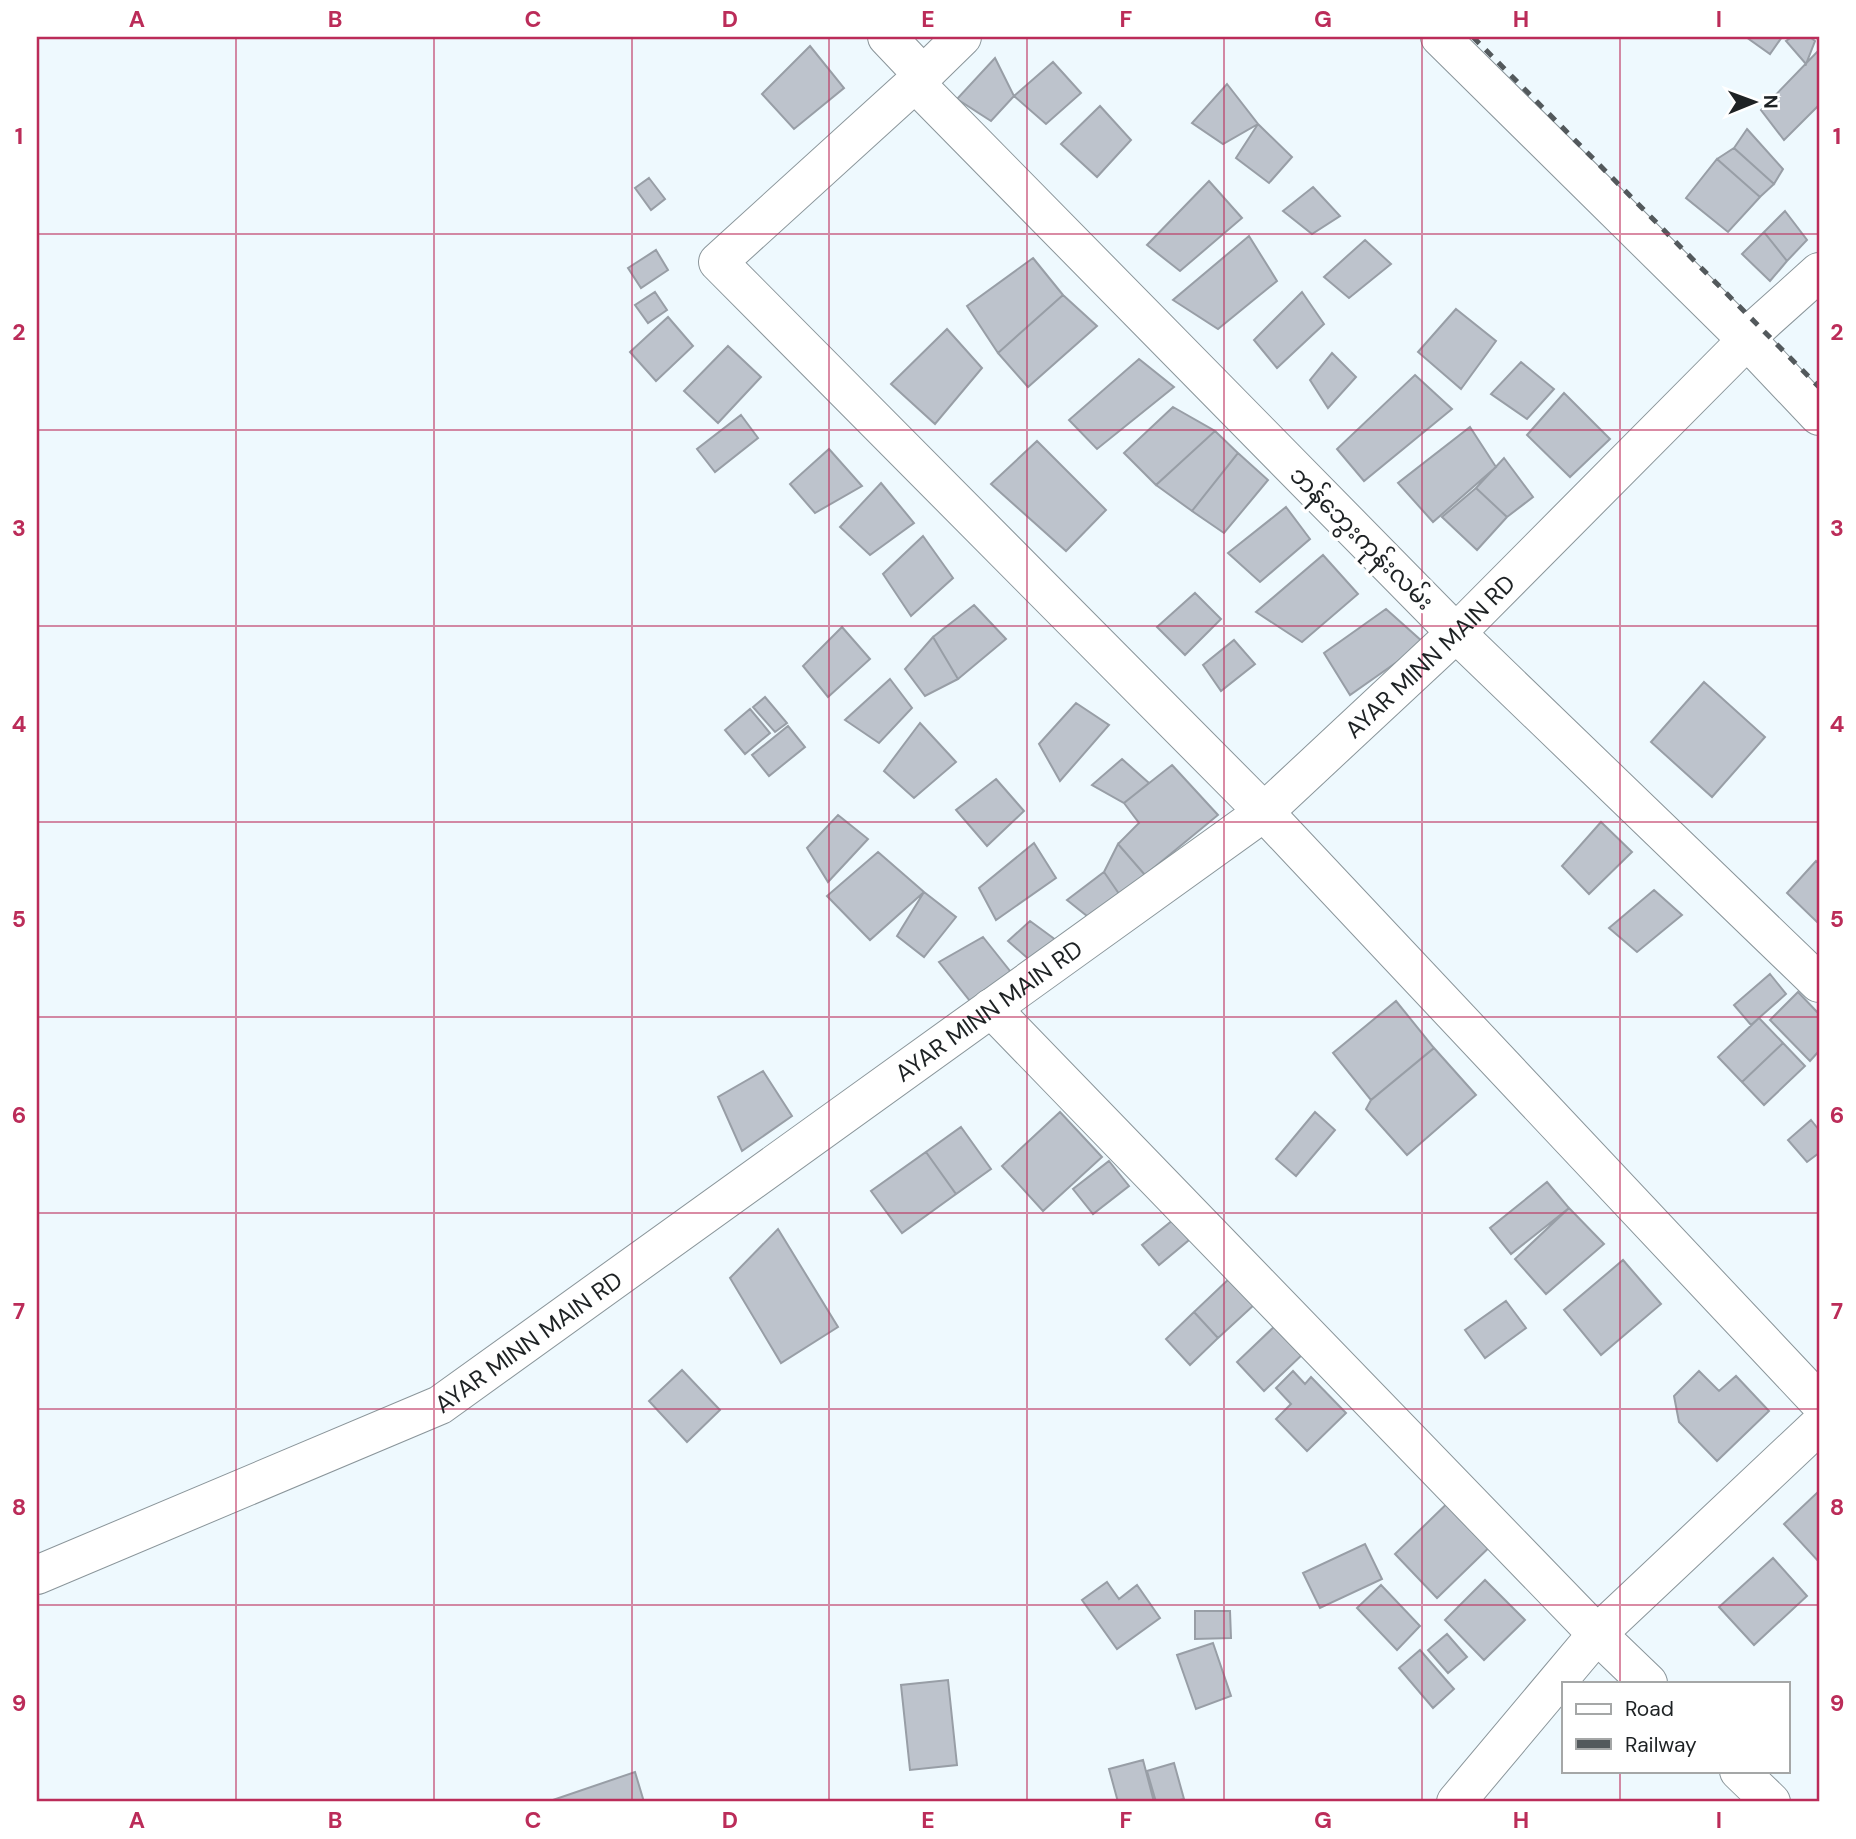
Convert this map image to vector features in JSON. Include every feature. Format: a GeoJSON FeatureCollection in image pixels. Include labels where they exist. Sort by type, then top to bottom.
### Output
{"type":"FeatureCollection","features":[{"type":"Feature","properties":{"kind":"street","name":"ဘန်ဘွေးကုန်းလမ်း"},"geometry":{"type":"LineString","coordinates":[[887,37],[919,79],[1456,634],[1819,983]]}},
{"type":"Feature","properties":{"kind":"street"},"geometry":{"type":"LineString","coordinates":[[962,37],[718,262],[1264,812],[1819,1402]]}},
{"type":"Feature","properties":{"kind":"street"},"geometry":{"type":"LineString","coordinates":[[1440,37],[1747,340],[1819,416]]}},
{"type":"Feature","properties":{"kind":"street","name":"AYAR MINN MAIN RD"},"geometry":{"type":"LineString","coordinates":[[37,1576],[440,1405],[1264,812],[1456,634],[1760,325],[1819,272]]}},
{"type":"Feature","properties":{"kind":"street"},"geometry":{"type":"LineString","coordinates":[[991,1009],[1597,1634],[1647,1682]]}},
{"type":"Feature","properties":{"kind":"street"},"geometry":{"type":"LineString","coordinates":[[1456,1802],[1597,1634],[1819,1425]]}},
{"type":"Feature","properties":{"kind":"street"},"geometry":{"type":"LineString","coordinates":[[1739,1772],[1771,1802]]}},
{"type":"Feature","properties":{"kind":"building"},"geometry":{"type":"Polygon","coordinates":[[[1746,37],[1782,37],[1770,54],[1746,37]]]}},
{"type":"Feature","properties":{"kind":"building"},"geometry":{"type":"Polygon","coordinates":[[[1792,37],[1810,37],[1815,41],[1806,64],[1786,41],[1792,37]]]}},
{"type":"Feature","properties":{"kind":"building"},"geometry":{"type":"Polygon","coordinates":[[[810,46],[844,88],[794,129],[762,94],[810,46]]]}},
{"type":"Feature","properties":{"kind":"building"},"geometry":{"type":"Polygon","coordinates":[[[1819,50],[1819,105],[1784,140],[1761,110],[1819,50]]]}},
{"type":"Feature","properties":{"kind":"building"},"geometry":{"type":"Polygon","coordinates":[[[995,58],[1014,96],[991,121],[957,99],[995,58]]]}},
{"type":"Feature","properties":{"kind":"building"},"geometry":{"type":"Polygon","coordinates":[[[1053,62],[1081,93],[1046,124],[1014,96],[1053,62]]]}},
{"type":"Feature","properties":{"kind":"building"},"geometry":{"type":"Polygon","coordinates":[[[1227,84],[1258,124],[1223,144],[1192,123],[1227,84]]]}},
{"type":"Feature","properties":{"kind":"building"},"geometry":{"type":"Polygon","coordinates":[[[1100,106],[1131,140],[1097,177],[1061,144],[1100,106]]]}},
{"type":"Feature","properties":{"kind":"building"},"geometry":{"type":"Polygon","coordinates":[[[1258,124],[1292,157],[1269,183],[1236,158],[1258,124]]]}},
{"type":"Feature","properties":{"kind":"building"},"geometry":{"type":"Polygon","coordinates":[[[1747,129],[1783,169],[1774,184],[1734,148],[1747,129]]]}},
{"type":"Feature","properties":{"kind":"building"},"geometry":{"type":"Polygon","coordinates":[[[1734,148],[1774,184],[1760,197],[1717,159],[1734,148]]]}},
{"type":"Feature","properties":{"kind":"building"},"geometry":{"type":"Polygon","coordinates":[[[1717,159],[1760,197],[1728,232],[1686,198],[1717,159]]]}},
{"type":"Feature","properties":{"kind":"building"},"geometry":{"type":"Polygon","coordinates":[[[649,178],[665,199],[651,210],[635,188],[649,178]]]}},
{"type":"Feature","properties":{"kind":"building"},"geometry":{"type":"Polygon","coordinates":[[[1209,181],[1242,218],[1180,271],[1147,245],[1209,181]]]}},
{"type":"Feature","properties":{"kind":"building"},"geometry":{"type":"Polygon","coordinates":[[[1313,187],[1340,216],[1312,234],[1283,211],[1313,187]]]}},
{"type":"Feature","properties":{"kind":"building"},"geometry":{"type":"Polygon","coordinates":[[[1785,211],[1807,240],[1787,261],[1764,232],[1785,211]]]}},
{"type":"Feature","properties":{"kind":"building"},"geometry":{"type":"Polygon","coordinates":[[[1764,232],[1787,261],[1770,281],[1742,254],[1764,232]]]}},
{"type":"Feature","properties":{"kind":"building"},"geometry":{"type":"Polygon","coordinates":[[[1249,236],[1277,281],[1218,329],[1173,300],[1249,236]]]}},
{"type":"Feature","properties":{"kind":"building"},"geometry":{"type":"Polygon","coordinates":[[[1365,240],[1391,264],[1349,298],[1324,277],[1365,240]]]}},
{"type":"Feature","properties":{"kind":"building"},"geometry":{"type":"Polygon","coordinates":[[[656,250],[668,270],[641,288],[628,268],[656,250]]]}},
{"type":"Feature","properties":{"kind":"building"},"geometry":{"type":"Polygon","coordinates":[[[1033,258],[1063,295],[998,353],[967,306],[1033,258]]]}},
{"type":"Feature","properties":{"kind":"building"},"geometry":{"type":"Polygon","coordinates":[[[655,292],[667,310],[648,323],[635,305],[655,292]]]}},
{"type":"Feature","properties":{"kind":"building"},"geometry":{"type":"Polygon","coordinates":[[[1302,292],[1324,324],[1277,368],[1254,340],[1302,292]]]}},
{"type":"Feature","properties":{"kind":"building"},"geometry":{"type":"Polygon","coordinates":[[[1063,295],[1097,326],[1028,387],[998,353],[1063,295]]]}},
{"type":"Feature","properties":{"kind":"building"},"geometry":{"type":"Polygon","coordinates":[[[1456,309],[1496,341],[1461,389],[1418,352],[1456,309]]]}},
{"type":"Feature","properties":{"kind":"building"},"geometry":{"type":"Polygon","coordinates":[[[668,317],[693,346],[656,381],[630,352],[668,317]]]}},
{"type":"Feature","properties":{"kind":"building"},"geometry":{"type":"Polygon","coordinates":[[[947,329],[982,368],[935,424],[891,384],[947,329]]]}},
{"type":"Feature","properties":{"kind":"building"},"geometry":{"type":"Polygon","coordinates":[[[728,346],[761,377],[718,423],[684,391],[728,346]]]}},
{"type":"Feature","properties":{"kind":"building"},"geometry":{"type":"Polygon","coordinates":[[[1332,353],[1356,377],[1328,408],[1310,380],[1332,353]]]}},
{"type":"Feature","properties":{"kind":"building"},"geometry":{"type":"Polygon","coordinates":[[[1139,359],[1174,387],[1097,449],[1069,420],[1139,359]]]}},
{"type":"Feature","properties":{"kind":"building"},"geometry":{"type":"Polygon","coordinates":[[[1521,362],[1554,389],[1527,419],[1491,394],[1521,362]]]}},
{"type":"Feature","properties":{"kind":"building"},"geometry":{"type":"Polygon","coordinates":[[[1415,375],[1452,409],[1364,481],[1337,449],[1415,375]]]}},
{"type":"Feature","properties":{"kind":"building"},"geometry":{"type":"Polygon","coordinates":[[[1564,393],[1610,439],[1570,477],[1527,435],[1564,393]]]}},
{"type":"Feature","properties":{"kind":"building"},"geometry":{"type":"Polygon","coordinates":[[[1173,407],[1215,431],[1156,485],[1124,453],[1173,407]]]}},
{"type":"Feature","properties":{"kind":"building"},"geometry":{"type":"Polygon","coordinates":[[[741,415],[758,438],[715,472],[697,449],[741,415]]]}},
{"type":"Feature","properties":{"kind":"building"},"geometry":{"type":"Polygon","coordinates":[[[1470,427],[1496,467],[1433,522],[1398,483],[1470,427]]]}},
{"type":"Feature","properties":{"kind":"building"},"geometry":{"type":"Polygon","coordinates":[[[1215,431],[1238,453],[1192,511],[1156,485],[1215,431]]]}},
{"type":"Feature","properties":{"kind":"building"},"geometry":{"type":"Polygon","coordinates":[[[1037,441],[1106,510],[1066,551],[991,484],[1037,441]]]}},
{"type":"Feature","properties":{"kind":"building"},"geometry":{"type":"Polygon","coordinates":[[[829,449],[862,486],[815,513],[790,484],[829,449]]]}},
{"type":"Feature","properties":{"kind":"building"},"geometry":{"type":"Polygon","coordinates":[[[1238,453],[1268,480],[1224,533],[1192,511],[1238,453]]]}},
{"type":"Feature","properties":{"kind":"building"},"geometry":{"type":"Polygon","coordinates":[[[1504,458],[1533,497],[1507,517],[1476,488],[1504,458]]]}},
{"type":"Feature","properties":{"kind":"building"},"geometry":{"type":"Polygon","coordinates":[[[881,483],[914,523],[870,555],[840,527],[881,483]]]}},
{"type":"Feature","properties":{"kind":"building"},"geometry":{"type":"Polygon","coordinates":[[[1476,488],[1507,517],[1477,550],[1442,517],[1476,488]]]}},
{"type":"Feature","properties":{"kind":"building"},"geometry":{"type":"Polygon","coordinates":[[[1286,507],[1310,539],[1260,582],[1228,553],[1286,507]]]}},
{"type":"Feature","properties":{"kind":"building"},"geometry":{"type":"Polygon","coordinates":[[[923,536],[953,578],[911,616],[883,574],[923,536]]]}},
{"type":"Feature","properties":{"kind":"building"},"geometry":{"type":"Polygon","coordinates":[[[1323,555],[1358,594],[1302,642],[1256,612],[1323,555]]]}},
{"type":"Feature","properties":{"kind":"building"},"geometry":{"type":"Polygon","coordinates":[[[1195,593],[1221,619],[1185,655],[1157,627],[1195,593]]]}},
{"type":"Feature","properties":{"kind":"building"},"geometry":{"type":"Polygon","coordinates":[[[974,605],[1006,639],[958,679],[933,637],[974,605]]]}},
{"type":"Feature","properties":{"kind":"building"},"geometry":{"type":"Polygon","coordinates":[[[1386,609],[1424,643],[1350,695],[1324,653],[1386,609]]]}},
{"type":"Feature","properties":{"kind":"building"},"geometry":{"type":"Polygon","coordinates":[[[842,627],[870,659],[828,697],[803,666],[842,627]]]}},
{"type":"Feature","properties":{"kind":"building"},"geometry":{"type":"Polygon","coordinates":[[[933,637],[958,679],[925,696],[905,669],[933,637]]]}},
{"type":"Feature","properties":{"kind":"building"},"geometry":{"type":"Polygon","coordinates":[[[1234,640],[1255,664],[1221,691],[1203,665],[1234,640]]]}},
{"type":"Feature","properties":{"kind":"building"},"geometry":{"type":"Polygon","coordinates":[[[890,679],[912,708],[879,743],[845,720],[890,679]]]}},
{"type":"Feature","properties":{"kind":"building"},"geometry":{"type":"Polygon","coordinates":[[[1704,682],[1765,737],[1712,797],[1651,742],[1704,682]]]}},
{"type":"Feature","properties":{"kind":"building"},"geometry":{"type":"Polygon","coordinates":[[[765,697],[787,723],[775,732],[753,707],[765,697]]]}},
{"type":"Feature","properties":{"kind":"building"},"geometry":{"type":"Polygon","coordinates":[[[1076,703],[1109,725],[1060,781],[1039,744],[1076,703]]]}},
{"type":"Feature","properties":{"kind":"building"},"geometry":{"type":"Polygon","coordinates":[[[750,709],[770,733],[745,754],[725,730],[750,709]]]}},
{"type":"Feature","properties":{"kind":"building"},"geometry":{"type":"Polygon","coordinates":[[[920,723],[956,762],[914,798],[884,771],[920,723]]]}},
{"type":"Feature","properties":{"kind":"building"},"geometry":{"type":"Polygon","coordinates":[[[788,726],[805,747],[769,776],[752,755],[788,726]]]}},
{"type":"Feature","properties":{"kind":"building"},"geometry":{"type":"Polygon","coordinates":[[[1122,759],[1149,783],[1124,803],[1092,785],[1122,759]]]}},
{"type":"Feature","properties":{"kind":"building"},"geometry":{"type":"Polygon","coordinates":[[[1172,765],[1218,815],[1145,875],[1118,844],[1139,823],[1124,803],[1172,765]]]}},
{"type":"Feature","properties":{"kind":"building"},"geometry":{"type":"Polygon","coordinates":[[[996,779],[1024,811],[987,846],[956,810],[996,779]]]}},
{"type":"Feature","properties":{"kind":"building"},"geometry":{"type":"Polygon","coordinates":[[[838,815],[868,839],[828,882],[807,848],[838,815]]]}},
{"type":"Feature","properties":{"kind":"building"},"geometry":{"type":"Polygon","coordinates":[[[1601,822],[1632,852],[1589,894],[1562,866],[1601,822]]]}},
{"type":"Feature","properties":{"kind":"building"},"geometry":{"type":"Polygon","coordinates":[[[1034,843],[1056,878],[996,920],[979,888],[1034,843]]]}},
{"type":"Feature","properties":{"kind":"building"},"geometry":{"type":"Polygon","coordinates":[[[1118,844],[1145,875],[1126,904],[1104,872],[1118,844]]]}},
{"type":"Feature","properties":{"kind":"building"},"geometry":{"type":"Polygon","coordinates":[[[878,852],[924,892],[870,940],[827,896],[878,852]]]}},
{"type":"Feature","properties":{"kind":"building"},"geometry":{"type":"Polygon","coordinates":[[[1816,861],[1819,864],[1819,924],[1787,893],[1816,861]]]}},
{"type":"Feature","properties":{"kind":"building"},"geometry":{"type":"Polygon","coordinates":[[[1104,872],[1126,904],[1097,924],[1067,900],[1104,872]]]}},
{"type":"Feature","properties":{"kind":"building"},"geometry":{"type":"Polygon","coordinates":[[[1654,890],[1682,915],[1637,952],[1609,928],[1654,890]]]}},
{"type":"Feature","properties":{"kind":"building"},"geometry":{"type":"Polygon","coordinates":[[[924,892],[956,917],[924,957],[897,936],[924,892]]]}},
{"type":"Feature","properties":{"kind":"building"},"geometry":{"type":"Polygon","coordinates":[[[1030,921],[1056,940],[1033,963],[1008,941],[1030,921]]]}},
{"type":"Feature","properties":{"kind":"building"},"geometry":{"type":"Polygon","coordinates":[[[983,937],[1014,976],[974,1006],[939,962],[983,937]]]}},
{"type":"Feature","properties":{"kind":"building"},"geometry":{"type":"Polygon","coordinates":[[[1770,974],[1786,994],[1751,1025],[1734,1005],[1770,974]]]}},
{"type":"Feature","properties":{"kind":"building"},"geometry":{"type":"Polygon","coordinates":[[[1798,992],[1819,1014],[1819,1051],[1810,1061],[1770,1020],[1798,992]]]}},
{"type":"Feature","properties":{"kind":"building"},"geometry":{"type":"Polygon","coordinates":[[[1396,1001],[1434,1048],[1371,1100],[1333,1053],[1396,1001]]]}},
{"type":"Feature","properties":{"kind":"building"},"geometry":{"type":"Polygon","coordinates":[[[1759,1018],[1783,1043],[1742,1082],[1718,1057],[1759,1018]]]}},
{"type":"Feature","properties":{"kind":"building"},"geometry":{"type":"Polygon","coordinates":[[[1783,1043],[1805,1066],[1764,1105],[1742,1082],[1783,1043]]]}},
{"type":"Feature","properties":{"kind":"building"},"geometry":{"type":"Polygon","coordinates":[[[1434,1048],[1476,1095],[1407,1155],[1366,1109],[1371,1100],[1434,1048]]]}},
{"type":"Feature","properties":{"kind":"building"},"geometry":{"type":"Polygon","coordinates":[[[763,1071],[792,1116],[742,1151],[718,1097],[763,1071]]]}},
{"type":"Feature","properties":{"kind":"building"},"geometry":{"type":"Polygon","coordinates":[[[1060,1112],[1102,1157],[1043,1211],[1002,1166],[1060,1112]]]}},
{"type":"Feature","properties":{"kind":"building"},"geometry":{"type":"Polygon","coordinates":[[[1315,1112],[1335,1130],[1296,1176],[1276,1159],[1315,1112]]]}},
{"type":"Feature","properties":{"kind":"building"},"geometry":{"type":"Polygon","coordinates":[[[1811,1120],[1819,1130],[1819,1153],[1807,1162],[1788,1140],[1811,1120]]]}},
{"type":"Feature","properties":{"kind":"building"},"geometry":{"type":"Polygon","coordinates":[[[961,1127],[991,1169],[956,1194],[926,1152],[961,1127]]]}},
{"type":"Feature","properties":{"kind":"building"},"geometry":{"type":"Polygon","coordinates":[[[926,1152],[956,1194],[902,1233],[871,1191],[926,1152]]]}},
{"type":"Feature","properties":{"kind":"building"},"geometry":{"type":"Polygon","coordinates":[[[1109,1161],[1129,1186],[1093,1214],[1073,1189],[1109,1161]]]}},
{"type":"Feature","properties":{"kind":"building"},"geometry":{"type":"Polygon","coordinates":[[[1547,1182],[1569,1208],[1511,1254],[1490,1228],[1547,1182]]]}},
{"type":"Feature","properties":{"kind":"building"},"geometry":{"type":"Polygon","coordinates":[[[1569,1208],[1604,1244],[1546,1294],[1515,1259],[1569,1208]]]}},
{"type":"Feature","properties":{"kind":"building"},"geometry":{"type":"Polygon","coordinates":[[[1173,1220],[1189,1240],[1159,1265],[1142,1245],[1173,1220]]]}},
{"type":"Feature","properties":{"kind":"building"},"geometry":{"type":"Polygon","coordinates":[[[778,1229],[838,1327],[781,1363],[730,1278],[778,1229]]]}},
{"type":"Feature","properties":{"kind":"building"},"geometry":{"type":"Polygon","coordinates":[[[1623,1260],[1661,1304],[1601,1355],[1564,1310],[1623,1260]]]}},
{"type":"Feature","properties":{"kind":"building"},"geometry":{"type":"Polygon","coordinates":[[[1231,1277],[1255,1304],[1218,1338],[1194,1312],[1231,1277]]]}},
{"type":"Feature","properties":{"kind":"building"},"geometry":{"type":"Polygon","coordinates":[[[1506,1301],[1526,1328],[1485,1358],[1465,1330],[1506,1301]]]}},
{"type":"Feature","properties":{"kind":"building"},"geometry":{"type":"Polygon","coordinates":[[[1194,1312],[1218,1338],[1190,1365],[1166,1339],[1194,1312]]]}},
{"type":"Feature","properties":{"kind":"building"},"geometry":{"type":"Polygon","coordinates":[[[1277,1324],[1304,1353],[1264,1391],[1237,1362],[1277,1324]]]}},
{"type":"Feature","properties":{"kind":"building"},"geometry":{"type":"Polygon","coordinates":[[[682,1370],[720,1410],[687,1442],[649,1401],[682,1370]]]}},
{"type":"Feature","properties":{"kind":"building"},"geometry":{"type":"Polygon","coordinates":[[[1293,1371],[1305,1384],[1311,1377],[1346,1413],[1307,1451],[1276,1419],[1291,1404],[1276,1388],[1293,1371]]]}},
{"type":"Feature","properties":{"kind":"building"},"geometry":{"type":"Polygon","coordinates":[[[1699,1371],[1719,1391],[1736,1376],[1769,1411],[1717,1461],[1679,1422],[1674,1396],[1699,1371]]]}},
{"type":"Feature","properties":{"kind":"building"},"geometry":{"type":"Polygon","coordinates":[[[1460,1491],[1502,1535],[1437,1598],[1395,1554],[1460,1491]]]}},
{"type":"Feature","properties":{"kind":"building"},"geometry":{"type":"Polygon","coordinates":[[[1819,1491],[1819,1562],[1784,1524],[1819,1491]]]}},
{"type":"Feature","properties":{"kind":"building"},"geometry":{"type":"Polygon","coordinates":[[[1365,1544],[1382,1579],[1320,1608],[1303,1573],[1365,1544]]]}},
{"type":"Feature","properties":{"kind":"building"},"geometry":{"type":"Polygon","coordinates":[[[1773,1558],[1807,1596],[1754,1645],[1719,1607],[1773,1558]]]}},
{"type":"Feature","properties":{"kind":"building"},"geometry":{"type":"Polygon","coordinates":[[[1485,1580],[1525,1620],[1484,1660],[1445,1620],[1485,1580]]]}},
{"type":"Feature","properties":{"kind":"building"},"geometry":{"type":"Polygon","coordinates":[[[1107,1582],[1119,1599],[1137,1585],[1160,1618],[1117,1649],[1082,1600],[1107,1582]]]}},
{"type":"Feature","properties":{"kind":"building"},"geometry":{"type":"Polygon","coordinates":[[[1381,1585],[1420,1626],[1397,1650],[1357,1608],[1381,1585]]]}},
{"type":"Feature","properties":{"kind":"building"},"geometry":{"type":"Polygon","coordinates":[[[1195,1611],[1230,1611],[1231,1638],[1195,1639],[1195,1611]]]}},
{"type":"Feature","properties":{"kind":"building"},"geometry":{"type":"Polygon","coordinates":[[[1447,1634],[1467,1657],[1448,1673],[1428,1650],[1447,1634]]]}},
{"type":"Feature","properties":{"kind":"building"},"geometry":{"type":"Polygon","coordinates":[[[1213,1643],[1231,1696],[1196,1709],[1177,1655],[1213,1643]]]}},
{"type":"Feature","properties":{"kind":"building"},"geometry":{"type":"Polygon","coordinates":[[[1420,1650],[1454,1689],[1433,1708],[1399,1668],[1420,1650]]]}},
{"type":"Feature","properties":{"kind":"building"},"geometry":{"type":"Polygon","coordinates":[[[948,1680],[957,1765],[910,1770],[901,1685],[948,1680]]]}},
{"type":"Feature","properties":{"kind":"building"},"geometry":{"type":"Polygon","coordinates":[[[1143,1760],[1154,1802],[1118,1802],[1109,1769],[1143,1760]]]}},
{"type":"Feature","properties":{"kind":"building"},"geometry":{"type":"Polygon","coordinates":[[[1174,1763],[1184,1799],[1156,1802],[1147,1771],[1174,1763]]]}},
{"type":"Feature","properties":{"kind":"building"},"geometry":{"type":"Polygon","coordinates":[[[635,1772],[644,1802],[547,1802],[635,1772]]]}},
{"type":"Feature","properties":{"kind":"railway"},"geometry":{"type":"LineString","coordinates":[[1473,37],[1819,387]]}}]}
